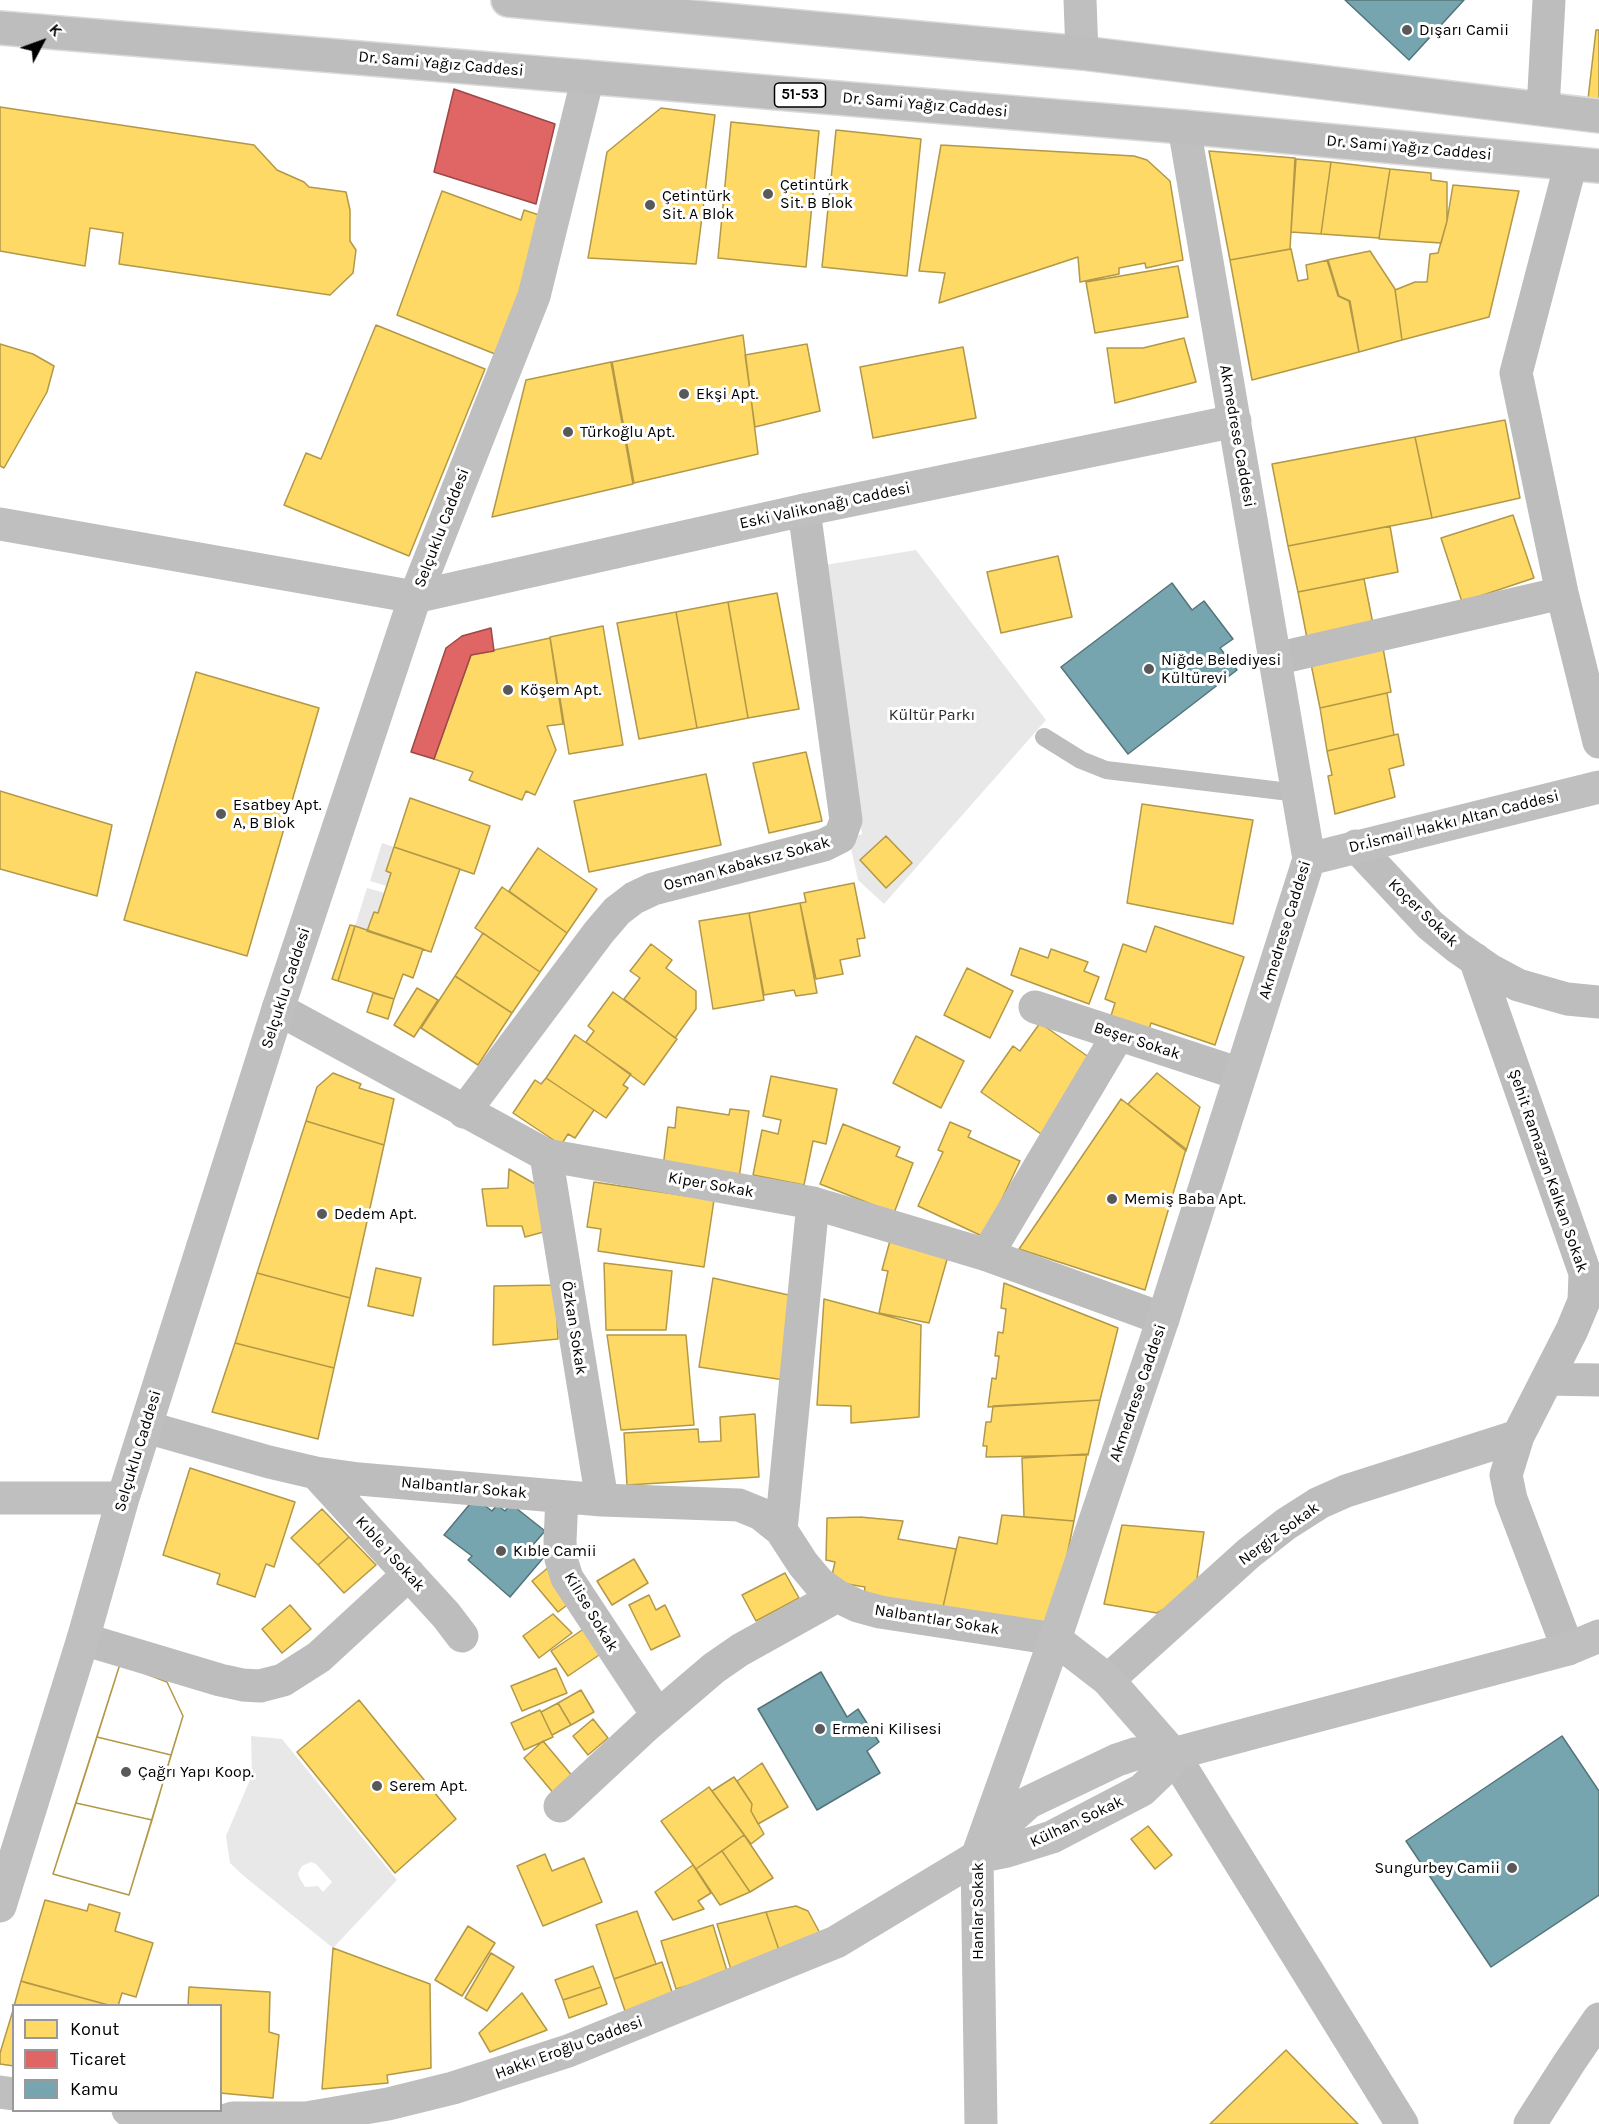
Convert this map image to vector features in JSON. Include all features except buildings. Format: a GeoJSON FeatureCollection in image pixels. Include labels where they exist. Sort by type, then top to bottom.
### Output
{"type":"FeatureCollection","features":[{"type":"Feature","properties":{"kind":"street"},"geometry":{"type":"LineString","coordinates":[[508,0],[1082,53],[1599,116]]}},
{"type":"Feature","properties":{"kind":"street"},"geometry":{"type":"LineString","coordinates":[[1080,0],[1082,53]]}},
{"type":"Feature","properties":{"kind":"street"},"geometry":{"type":"LineString","coordinates":[[1543,110],[1549,0]]}},
{"type":"Feature","properties":{"kind":"street","name":"Dr. Sami Yağız Caddesi"},"geometry":{"type":"LineString","coordinates":[[0,28],[1184,127],[1585,165]]}},
{"type":"Feature","properties":{"kind":"street","name":"Selçuklu Caddesi"},"geometry":{"type":"LineString","coordinates":[[0,1906],[83,1639],[123,1498],[278,1009],[416,597],[534,296],[588,77]]}},
{"type":"Feature","properties":{"kind":"street","name":"Akmedrese Caddesi"},"geometry":{"type":"LineString","coordinates":[[1055,1639],[1163,1318],[1309,859],[1184,127]]}},
{"type":"Feature","properties":{"kind":"street"},"geometry":{"type":"LineString","coordinates":[[1585,165],[1516,373],[1562,593],[1599,742]]}},
{"type":"Feature","properties":{"kind":"street","name":"Eski Valikonağı Caddesi"},"geometry":{"type":"LineString","coordinates":[[416,597],[804,510],[1235,421]]}},
{"type":"Feature","properties":{"kind":"street","name":"Osman Kabaksız Sokak"},"geometry":{"type":"LineString","coordinates":[[464,1112],[599,932],[617,911],[634,898],[653,890],[824,845],[840,837],[846,820],[804,510]]}},
{"type":"Feature","properties":{"kind":"street"},"geometry":{"type":"LineString","coordinates":[[0,524],[416,597]]}},
{"type":"Feature","properties":{"kind":"street"},"geometry":{"type":"LineString","coordinates":[[1275,659],[1562,593]]}},
{"type":"Feature","properties":{"kind":"street","name":"Dr.İsmail Hakkı Altan Caddesi"},"geometry":{"type":"LineString","coordinates":[[1309,859],[1599,787]]}},
{"type":"Feature","properties":{"kind":"street","name":"Koçer Sokak"},"geometry":{"type":"LineString","coordinates":[[1356,846],[1430,925],[1475,959],[1518,985],[1567,999],[1599,1002]]}},
{"type":"Feature","properties":{"kind":"street","name":"Şehit Ramazan Kalkan Sokak"},"geometry":{"type":"LineString","coordinates":[[1475,959],[1592,1268],[1584,1301],[1572,1330],[1518,1436],[1506,1475],[1511,1499],[1568,1649]]}},
{"type":"Feature","properties":{"kind":"street","name":"Beşer Sokak"},"geometry":{"type":"LineString","coordinates":[[1035,1007],[1240,1074]]}},
{"type":"Feature","properties":{"kind":"street","name":"Kiper Sokak"},"geometry":{"type":"LineString","coordinates":[[278,1009],[546,1155],[813,1203],[987,1255],[1163,1318]]}},
{"type":"Feature","properties":{"kind":"street"},"geometry":{"type":"LineString","coordinates":[[987,1255],[1118,1035]]}},
{"type":"Feature","properties":{"kind":"street","name":"Özkan Sokak"},"geometry":{"type":"LineString","coordinates":[[546,1155],[602,1500]]}},
{"type":"Feature","properties":{"kind":"street"},"geometry":{"type":"LineString","coordinates":[[781,1530],[813,1203]]}},
{"type":"Feature","properties":{"kind":"street"},"geometry":{"type":"LineString","coordinates":[[1548,1379],[1599,1380]]}},
{"type":"Feature","properties":{"kind":"street","name":"Nalbantlar Sokak"},"geometry":{"type":"LineString","coordinates":[[146,1427],[269,1462],[316,1473],[359,1479],[602,1500],[739,1505],[761,1514],[781,1530],[803,1564],[819,1583],[837,1596],[880,1612],[1055,1639]]}},
{"type":"Feature","properties":{"kind":"street","name":"Nergiz Sokak"},"geometry":{"type":"LineString","coordinates":[[1108,1680],[1249,1553],[1286,1524],[1319,1503],[1346,1491],[1518,1436]]}},
{"type":"Feature","properties":{"kind":"street","name":"Kıble 1 Sokak"},"geometry":{"type":"LineString","coordinates":[[316,1473],[409,1574],[462,1636]]}},
{"type":"Feature","properties":{"kind":"street","name":"Kilise Sokak"},"geometry":{"type":"LineString","coordinates":[[562,1497],[560,1550],[567,1578],[658,1716]]}},
{"type":"Feature","properties":{"kind":"street"},"geometry":{"type":"LineString","coordinates":[[0,1498],[123,1498]]}},
{"type":"Feature","properties":{"kind":"street"},"geometry":{"type":"LineString","coordinates":[[83,1639],[220,1680],[260,1686],[283,1680],[319,1657],[409,1574]]}},
{"type":"Feature","properties":{"kind":"street"},"geometry":{"type":"LineString","coordinates":[[560,1806],[714,1668],[740,1650],[837,1596]]}},
{"type":"Feature","properties":{"kind":"street"},"geometry":{"type":"LineString","coordinates":[[1173,1754],[1568,1649],[1599,1636]]}},
{"type":"Feature","properties":{"kind":"street"},"geometry":{"type":"LineString","coordinates":[[1055,1639],[1108,1680],[1173,1754],[1402,2124]]}},
{"type":"Feature","properties":{"kind":"street","name":"Hanlar Sokak"},"geometry":{"type":"LineString","coordinates":[[981,2124],[977,1857],[1055,1639]]}},
{"type":"Feature","properties":{"kind":"street","name":"Külhan Sokak"},"geometry":{"type":"LineString","coordinates":[[977,1857],[1007,1851],[1052,1836],[1142,1790],[1169,1764],[1173,1754]]}},
{"type":"Feature","properties":{"kind":"street","name":"Hakkı Eroğlu Caddesi"},"geometry":{"type":"LineString","coordinates":[[145,2112],[224,2121],[306,2118],[388,2104],[453,2088],[568,2051],[836,1942],[977,1857]]}},
{"type":"Feature","properties":{"kind":"street"},"geometry":{"type":"LineString","coordinates":[[1530,2124],[1599,2019]]}},
{"type":"Feature","properties":{"kind":"lane"},"geometry":{"type":"LineString","coordinates":[[1044,737],[1081,760],[1106,770],[1298,793]]}},
{"type":"Feature","properties":{"kind":"green space","name":"Kültür Parkı"},"geometry":{"type":"Polygon","coordinates":[[[916,550],[1046,720],[884,904],[858,880],[849,839],[862,834],[819,566],[916,550]]]}},
{"type":"Feature","properties":{"kind":"green space"},"geometry":{"type":"Polygon","coordinates":[[[382,843],[394,847],[387,886],[370,881],[382,843]]]}},
{"type":"Feature","properties":{"kind":"green space"},"geometry":{"type":"Polygon","coordinates":[[[367,888],[385,893],[378,913],[374,912],[367,930],[355,926],[367,888]]]}},
{"type":"Feature","properties":{"kind":"green space"},"geometry":{"type":"Polygon","coordinates":[[[251,1736],[282,1739],[397,1880],[333,1948],[230,1863],[226,1836],[252,1775],[251,1736]],[[311,1862],[302,1866],[298,1873],[299,1877],[305,1887],[318,1886],[323,1892],[332,1882],[316,1864],[311,1862]]]}},
{"type":"Feature","properties":{"kind":"place","name":"Dışarı Camii"},"geometry":{"type":"Point","coordinates":[1407,30]}},
{"type":"Feature","properties":{"kind":"place","name":"Çetintürk Sit. B Blok"},"geometry":{"type":"Point","coordinates":[768,194]}},
{"type":"Feature","properties":{"kind":"place","name":"Çetintürk Sit. A Blok"},"geometry":{"type":"Point","coordinates":[650,205]}},
{"type":"Feature","properties":{"kind":"place","name":"Ekşi Apt."},"geometry":{"type":"Point","coordinates":[684,394]}},
{"type":"Feature","properties":{"kind":"place","name":"Türkoğlu Apt."},"geometry":{"type":"Point","coordinates":[568,432]}},
{"type":"Feature","properties":{"kind":"place","name":"Niğde Belediyesi Kültürevi"},"geometry":{"type":"Point","coordinates":[1149,669]}},
{"type":"Feature","properties":{"kind":"place","name":"Köşem Apt."},"geometry":{"type":"Point","coordinates":[508,690]}},
{"type":"Feature","properties":{"kind":"place","name":"Esatbey Apt. A, B Blok"},"geometry":{"type":"Point","coordinates":[221,814]}},
{"type":"Feature","properties":{"kind":"place","name":"Memiş Baba Apt."},"geometry":{"type":"Point","coordinates":[1112,1199]}},
{"type":"Feature","properties":{"kind":"place","name":"Dedem Apt."},"geometry":{"type":"Point","coordinates":[322,1214]}},
{"type":"Feature","properties":{"kind":"place","name":"Kıble Camii"},"geometry":{"type":"Point","coordinates":[501,1551]}},
{"type":"Feature","properties":{"kind":"place","name":"Ermeni Kilisesi"},"geometry":{"type":"Point","coordinates":[820,1729]}},
{"type":"Feature","properties":{"kind":"place","name":"Çağrı Yapı Koop."},"geometry":{"type":"Point","coordinates":[126,1772]}},
{"type":"Feature","properties":{"kind":"place","name":"Serem Apt."},"geometry":{"type":"Point","coordinates":[377,1786]}},
{"type":"Feature","properties":{"kind":"place","name":"Sungurbey Camii"},"geometry":{"type":"Point","coordinates":[1512,1868]}}]}
